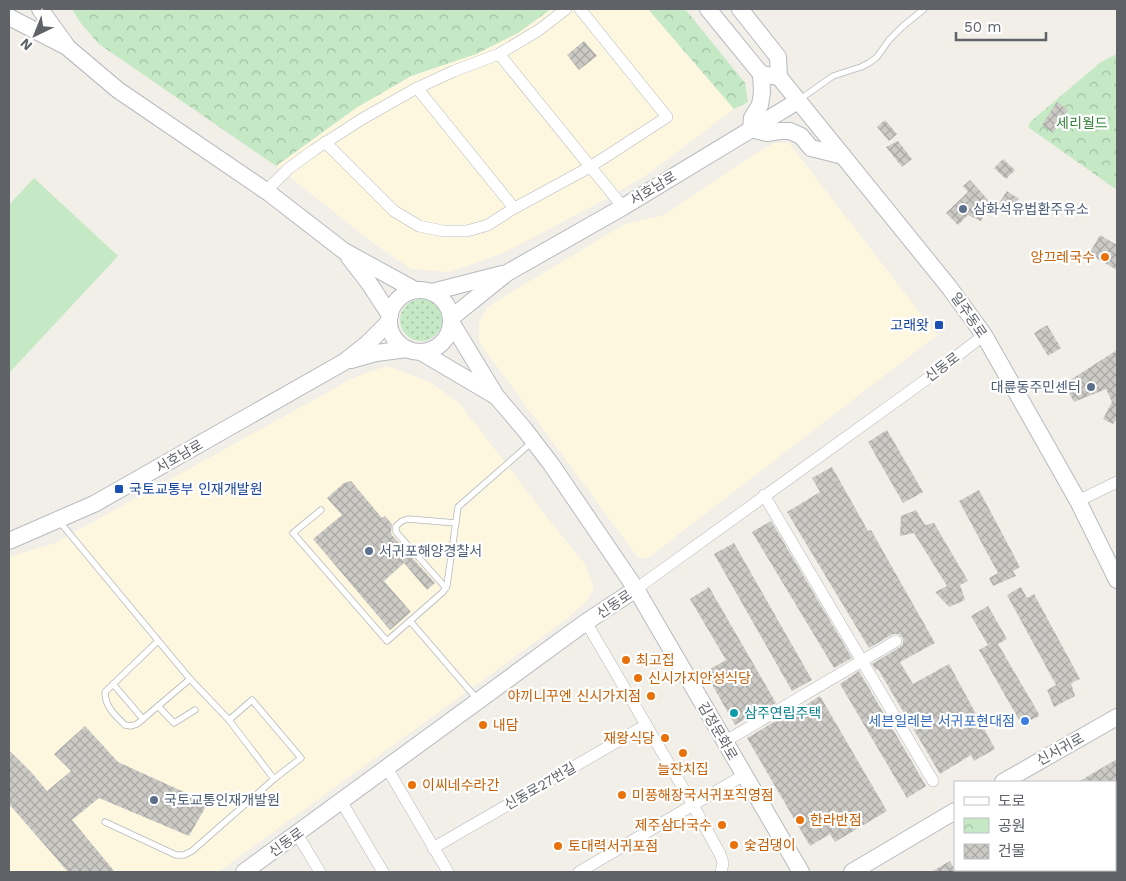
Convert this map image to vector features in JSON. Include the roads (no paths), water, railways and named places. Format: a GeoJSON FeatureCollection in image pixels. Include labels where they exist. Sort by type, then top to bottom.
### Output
{"type":"FeatureCollection","features":[{"type":"Feature","properties":{"kind":"main road"},"geometry":{"type":"LineString","coordinates":[[40,9],[67,47]]}},
{"type":"Feature","properties":{"kind":"main road"},"geometry":{"type":"LineString","coordinates":[[708,9],[761,74],[762,92],[760,105],[752,118],[751,129],[767,132],[790,131],[801,136],[811,148],[843,156]]}},
{"type":"Feature","properties":{"kind":"main road"},"geometry":{"type":"LineString","coordinates":[[740,9],[778,56],[779,77],[761,74]]}},
{"type":"Feature","properties":{"kind":"main road"},"geometry":{"type":"LineString","coordinates":[[9,17],[67,47],[118,90],[266,191],[344,251],[415,290]]}},
{"type":"Feature","properties":{"kind":"main road","name":"일주동로"},"geometry":{"type":"LineString","coordinates":[[779,77],[949,287],[984,335],[1078,501],[1117,580]]}},
{"type":"Feature","properties":{"kind":"main road","name":"서호남로"},"geometry":{"type":"LineString","coordinates":[[507,273],[623,207],[798,101]]}},
{"type":"Feature","properties":{"kind":"main road"},"geometry":{"type":"LineString","coordinates":[[344,251],[369,283],[389,318],[391,332],[398,343],[496,396]]}},
{"type":"Feature","properties":{"kind":"main road"},"geometry":{"type":"LineString","coordinates":[[432,292],[507,273]]}},
{"type":"Feature","properties":{"kind":"main road"},"geometry":{"type":"LineString","coordinates":[[344,362],[376,353],[434,349],[442,343],[450,332],[451,320],[507,273]]}},
{"type":"Feature","properties":{"kind":"main road"},"geometry":{"type":"LineString","coordinates":[[344,362],[368,343],[389,318],[393,305],[405,293],[425,290],[438,295],[445,302],[451,320],[496,396],[551,464],[636,589]]}},
{"type":"Feature","properties":{"kind":"main road","name":"서호남로"},"geometry":{"type":"LineString","coordinates":[[9,540],[94,504],[344,362]]}},
{"type":"Feature","properties":{"kind":"main road","name":"신동로"},"geometry":{"type":"LineString","coordinates":[[244,872],[586,622],[636,589]]}},
{"type":"Feature","properties":{"kind":"main road","name":"김정문화로"},"geometry":{"type":"LineString","coordinates":[[636,589],[801,872]]}},
{"type":"Feature","properties":{"kind":"main road","name":"신서귀로"},"geometry":{"type":"LineString","coordinates":[[1005,781],[1117,717]]}},
{"type":"Feature","properties":{"kind":"main road"},"geometry":{"type":"LineString","coordinates":[[852,872],[954,812]]}},
{"type":"Feature","properties":{"kind":"street"},"geometry":{"type":"LineString","coordinates":[[266,191],[288,169],[325,142],[362,119],[417,88],[454,70],[499,54],[539,30],[566,9]]}},
{"type":"Feature","properties":{"kind":"street"},"geometry":{"type":"LineString","coordinates":[[325,142],[394,211],[419,226],[443,231],[467,231],[488,225],[514,208],[590,167],[668,117],[580,9]]}},
{"type":"Feature","properties":{"kind":"street"},"geometry":{"type":"LineString","coordinates":[[499,54],[623,207]]}},
{"type":"Feature","properties":{"kind":"street"},"geometry":{"type":"LineString","coordinates":[[417,88],[514,208]]}},
{"type":"Feature","properties":{"kind":"street","name":"신동로"},"geometry":{"type":"LineString","coordinates":[[636,589],[931,376],[984,335]]}},
{"type":"Feature","properties":{"kind":"street"},"geometry":{"type":"LineString","coordinates":[[1078,501],[1117,482]]}},
{"type":"Feature","properties":{"kind":"street"},"geometry":{"type":"LineString","coordinates":[[764,496],[933,781]]}},
{"type":"Feature","properties":{"kind":"street"},"geometry":{"type":"LineString","coordinates":[[586,622],[720,854],[723,863],[721,872]]}},
{"type":"Feature","properties":{"kind":"street"},"geometry":{"type":"LineString","coordinates":[[724,742],[896,641]]}},
{"type":"Feature","properties":{"kind":"street","name":"신동로27번길"},"geometry":{"type":"LineString","coordinates":[[433,848],[646,725]]}},
{"type":"Feature","properties":{"kind":"street"},"geometry":{"type":"LineString","coordinates":[[386,768],[448,872]]}},
{"type":"Feature","properties":{"kind":"street"},"geometry":{"type":"LineString","coordinates":[[579,872],[744,775]]}},
{"type":"Feature","properties":{"kind":"street"},"geometry":{"type":"LineString","coordinates":[[341,801],[383,872]]}},
{"type":"Feature","properties":{"kind":"street"},"geometry":{"type":"LineString","coordinates":[[297,834],[320,872]]}},
{"type":"Feature","properties":{"kind":"lane"},"geometry":{"type":"LineString","coordinates":[[798,101],[833,76],[869,63],[877,57],[889,40],[902,27],[924,9]]}},
{"type":"Feature","properties":{"kind":"lane"},"geometry":{"type":"LineString","coordinates":[[321,510],[293,533],[387,641],[443,592],[448,585],[458,507],[533,441]]}},
{"type":"Feature","properties":{"kind":"lane"},"geometry":{"type":"LineString","coordinates":[[446,588],[396,532],[396,526],[408,519],[456,523]]}},
{"type":"Feature","properties":{"kind":"lane"},"geometry":{"type":"LineString","coordinates":[[57,520],[190,679],[228,720],[274,779]]}},
{"type":"Feature","properties":{"kind":"lane"},"geometry":{"type":"LineString","coordinates":[[410,622],[479,701]]}},
{"type":"Feature","properties":{"kind":"lane"},"geometry":{"type":"LineString","coordinates":[[158,641],[105,692],[105,700],[109,707],[125,725],[138,724],[190,679]]}},
{"type":"Feature","properties":{"kind":"lane"},"geometry":{"type":"LineString","coordinates":[[113,684],[142,719]]}},
{"type":"Feature","properties":{"kind":"lane"},"geometry":{"type":"LineString","coordinates":[[105,822],[176,855],[184,855],[192,851],[274,779],[301,758],[252,700],[228,720]]}},
{"type":"Feature","properties":{"kind":"lane"},"geometry":{"type":"LineString","coordinates":[[158,706],[174,723],[194,710]]}},
{"type":"Feature","properties":{"kind":"place","name":"삼화석유법환주유소"},"geometry":{"type":"Point","coordinates":[963,209]}},
{"type":"Feature","properties":{"kind":"place","name":"앙끄레국수"},"geometry":{"type":"Point","coordinates":[1105,257]}},
{"type":"Feature","properties":{"kind":"place","name":"고래왓"},"geometry":{"type":"Point","coordinates":[939,325]}},
{"type":"Feature","properties":{"kind":"place","name":"대륜동주민센터"},"geometry":{"type":"Point","coordinates":[1091,387]}},
{"type":"Feature","properties":{"kind":"place","name":"국토교통부 인재개발원"},"geometry":{"type":"Point","coordinates":[119,489]}},
{"type":"Feature","properties":{"kind":"place","name":"서귀포해양경찰서"},"geometry":{"type":"Point","coordinates":[369,551]}},
{"type":"Feature","properties":{"kind":"place","name":"최고집"},"geometry":{"type":"Point","coordinates":[626,660]}},
{"type":"Feature","properties":{"kind":"place","name":"신시가지안성식당"},"geometry":{"type":"Point","coordinates":[638,678]}},
{"type":"Feature","properties":{"kind":"place","name":"야끼니꾸엔 신시가지점"},"geometry":{"type":"Point","coordinates":[651,696]}},
{"type":"Feature","properties":{"kind":"place","name":"삼주연립주택"},"geometry":{"type":"Point","coordinates":[734,713]}},
{"type":"Feature","properties":{"kind":"place","name":"세븐일레븐 서귀포현대점"},"geometry":{"type":"Point","coordinates":[1025,721]}},
{"type":"Feature","properties":{"kind":"place","name":"내담"},"geometry":{"type":"Point","coordinates":[483,725]}},
{"type":"Feature","properties":{"kind":"place","name":"재왕식당"},"geometry":{"type":"Point","coordinates":[665,738]}},
{"type":"Feature","properties":{"kind":"place","name":"늘잔치집"},"geometry":{"type":"Point","coordinates":[683,753]}},
{"type":"Feature","properties":{"kind":"place","name":"이씨네수라간"},"geometry":{"type":"Point","coordinates":[412,785]}},
{"type":"Feature","properties":{"kind":"place","name":"미풍해장국서귀포직영점"},"geometry":{"type":"Point","coordinates":[622,795]}},
{"type":"Feature","properties":{"kind":"place","name":"국토교통인재개발원"},"geometry":{"type":"Point","coordinates":[154,800]}},
{"type":"Feature","properties":{"kind":"place","name":"한라반점"},"geometry":{"type":"Point","coordinates":[800,820]}},
{"type":"Feature","properties":{"kind":"place","name":"제주삼다국수"},"geometry":{"type":"Point","coordinates":[722,825]}},
{"type":"Feature","properties":{"kind":"place","name":"숯검댕이"},"geometry":{"type":"Point","coordinates":[734,845]}},
{"type":"Feature","properties":{"kind":"place","name":"토대력서귀포점"},"geometry":{"type":"Point","coordinates":[558,846]}},
{"type":"Feature","properties":{"kind":"park label","name":"세리월드"},"geometry":{"type":"Point","coordinates":[1082,123]}}]}
